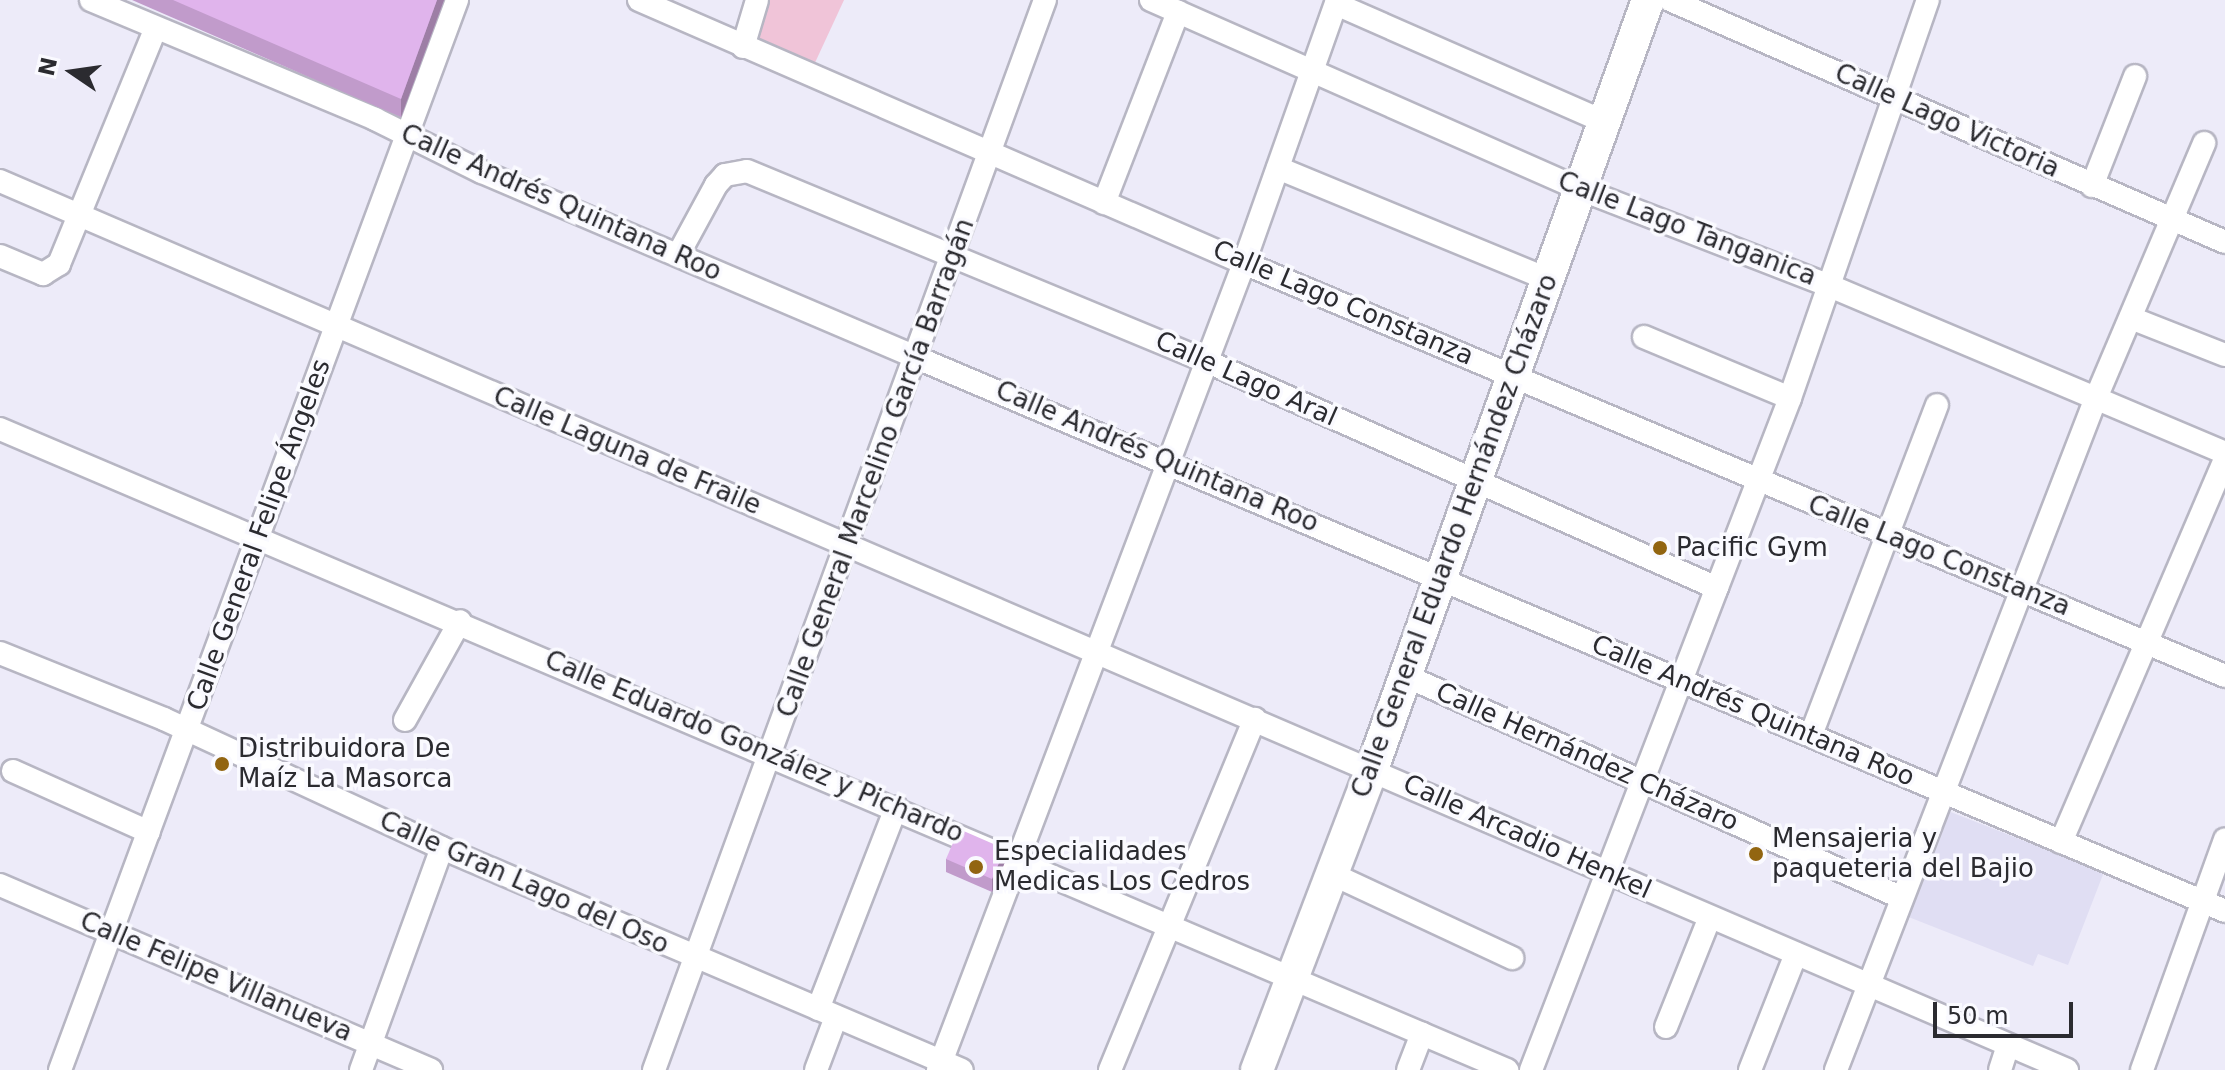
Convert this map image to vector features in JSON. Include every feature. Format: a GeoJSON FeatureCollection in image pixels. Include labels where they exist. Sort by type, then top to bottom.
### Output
{"type":"FeatureCollection","features":[{"type":"Feature","properties":{"kind":"main road","name":"Calle General Eduardo Hernández Cházaro"},"geometry":{"type":"LineString","coordinates":[[1257,1070],[1406,676],[1648,0]]}},
{"type":"Feature","properties":{"kind":"street","name":"Calle Andrés Quintana Roo"},"geometry":{"type":"LineString","coordinates":[[91,0],[409,135],[915,357],[1442,576],[2225,911]]}},
{"type":"Feature","properties":{"kind":"street","name":"Calle General Felipe Ángeles"},"geometry":{"type":"LineString","coordinates":[[60,1070],[457,0]]}},
{"type":"Feature","properties":{"kind":"street","name":"Calle Lago Constanza"},"geometry":{"type":"LineString","coordinates":[[639,0],[1244,263],[1514,374],[1758,482],[2225,676]]}},
{"type":"Feature","properties":{"kind":"street"},"geometry":{"type":"LineString","coordinates":[[743,47],[757,0]]}},
{"type":"Feature","properties":{"kind":"street","name":"Calle General Marcelino García Barragán"},"geometry":{"type":"LineString","coordinates":[[654,1070],[773,755],[1045,0]]}},
{"type":"Feature","properties":{"kind":"street","name":"Calle Lago Tanganica"},"geometry":{"type":"LineString","coordinates":[[1151,0],[1580,189],[1830,286],[2225,456],[2061,842]]}},
{"type":"Feature","properties":{"kind":"street","name":"Calle Lago Victoria"},"geometry":{"type":"LineString","coordinates":[[1670,0],[2225,242]]}},
{"type":"Feature","properties":{"kind":"street"},"geometry":{"type":"LineString","coordinates":[[1531,1070],[1790,398],[1928,0]]}},
{"type":"Feature","properties":{"kind":"street"},"geometry":{"type":"LineString","coordinates":[[939,1065],[1244,263],[1337,2],[1605,122]]}},
{"type":"Feature","properties":{"kind":"street"},"geometry":{"type":"LineString","coordinates":[[1104,203],[1178,12]]}},
{"type":"Feature","properties":{"kind":"street"},"geometry":{"type":"LineString","coordinates":[[0,256],[35,272],[53,272],[156,28]]}},
{"type":"Feature","properties":{"kind":"street"},"geometry":{"type":"LineString","coordinates":[[2092,186],[2135,76]]}},
{"type":"Feature","properties":{"kind":"street"},"geometry":{"type":"LineString","coordinates":[[1836,1070],[1941,791],[2096,398],[2204,143]]}},
{"type":"Feature","properties":{"kind":"street"},"geometry":{"type":"LineString","coordinates":[[1278,168],[1547,279]]}},
{"type":"Feature","properties":{"kind":"street","name":"Calle Lago Aral"},"geometry":{"type":"LineString","coordinates":[[678,255],[725,175],[747,171],[952,253],[1206,361],[1717,588]]}},
{"type":"Feature","properties":{"kind":"street","name":"Calle Laguna de Fraile"},"geometry":{"type":"LineString","coordinates":[[0,181],[1255,719]]}},
{"type":"Feature","properties":{"kind":"street"},"geometry":{"type":"LineString","coordinates":[[2131,318],[2225,355]]}},
{"type":"Feature","properties":{"kind":"street"},"geometry":{"type":"LineString","coordinates":[[1644,337],[1790,398]]}},
{"type":"Feature","properties":{"kind":"street"},"geometry":{"type":"LineString","coordinates":[[1811,735],[1937,405]]}},
{"type":"Feature","properties":{"kind":"street","name":"Calle Eduardo González y Pichardo"},"geometry":{"type":"LineString","coordinates":[[0,429],[259,535],[1507,1070]]}},
{"type":"Feature","properties":{"kind":"street"},"geometry":{"type":"LineString","coordinates":[[405,720],[460,621]]}},
{"type":"Feature","properties":{"kind":"street","name":"Calle Gran Lago del Oso"},"geometry":{"type":"LineString","coordinates":[[0,653],[187,731],[442,848],[827,1013],[939,1065],[962,1070]]}},
{"type":"Feature","properties":{"kind":"street","name":"Calle Hernández Cházaro"},"geometry":{"type":"LineString","coordinates":[[1406,676],[1900,897]]}},
{"type":"Feature","properties":{"kind":"street"},"geometry":{"type":"LineString","coordinates":[[1110,1070],[1255,719]]}},
{"type":"Feature","properties":{"kind":"street","name":"Calle Arcadio Henkel"},"geometry":{"type":"LineString","coordinates":[[1255,719],[2067,1070]]}},
{"type":"Feature","properties":{"kind":"street"},"geometry":{"type":"LineString","coordinates":[[13,771],[149,832]]}},
{"type":"Feature","properties":{"kind":"street"},"geometry":{"type":"LineString","coordinates":[[816,1070],[827,1013],[896,808]]}},
{"type":"Feature","properties":{"kind":"street"},"geometry":{"type":"LineString","coordinates":[[2142,1070],[2225,839]]}},
{"type":"Feature","properties":{"kind":"street"},"geometry":{"type":"LineString","coordinates":[[361,1070],[442,848]]}},
{"type":"Feature","properties":{"kind":"street"},"geometry":{"type":"LineString","coordinates":[[1332,874],[1512,958]]}},
{"type":"Feature","properties":{"kind":"street","name":"Calle Felipe Villanueva"},"geometry":{"type":"LineString","coordinates":[[0,885],[431,1070]]}},
{"type":"Feature","properties":{"kind":"street"},"geometry":{"type":"LineString","coordinates":[[1666,1027],[1710,917]]}},
{"type":"Feature","properties":{"kind":"street"},"geometry":{"type":"LineString","coordinates":[[1750,1070],[1796,954]]}},
{"type":"Feature","properties":{"kind":"street"},"geometry":{"type":"LineString","coordinates":[[1408,1070],[1422,1034]]}},
{"type":"Feature","properties":{"kind":"street"},"geometry":{"type":"LineString","coordinates":[[2000,1070],[2008,1046]]}},
{"type":"Feature","properties":{"kind":"shaded area"},"geometry":{"type":"Polygon","coordinates":[[[769,0],[844,0],[813,67],[755,42],[769,0]]]}},
{"type":"Feature","properties":{"kind":"shaded area"},"geometry":{"type":"Polygon","coordinates":[[[1948,811],[2104,872],[2068,965],[2038,954],[2033,966],[1906,916],[1948,811]]]}},
{"type":"Feature","properties":{"kind":"building"},"geometry":{"type":"Polygon","coordinates":[[[173,0],[437,0],[401,99],[173,0]]]}},
{"type":"Feature","properties":{"kind":"building"},"geometry":{"type":"Polygon","coordinates":[[[959,829],[1005,849],[992,879],[946,859],[959,829]]]}},
{"type":"Feature","properties":{"kind":"place","name":"Pacific Gym"},"geometry":{"type":"Point","coordinates":[1660,548]}},
{"type":"Feature","properties":{"kind":"place","name":"Distribuidora De Maíz La Masorca"},"geometry":{"type":"Point","coordinates":[222,764]}},
{"type":"Feature","properties":{"kind":"place","name":"Mensajeria y paqueteria del Bajio"},"geometry":{"type":"Point","coordinates":[1756,854]}},
{"type":"Feature","properties":{"kind":"place","name":"Especialidades Medicas Los Cedros"},"geometry":{"type":"Point","coordinates":[976,867]}}]}
